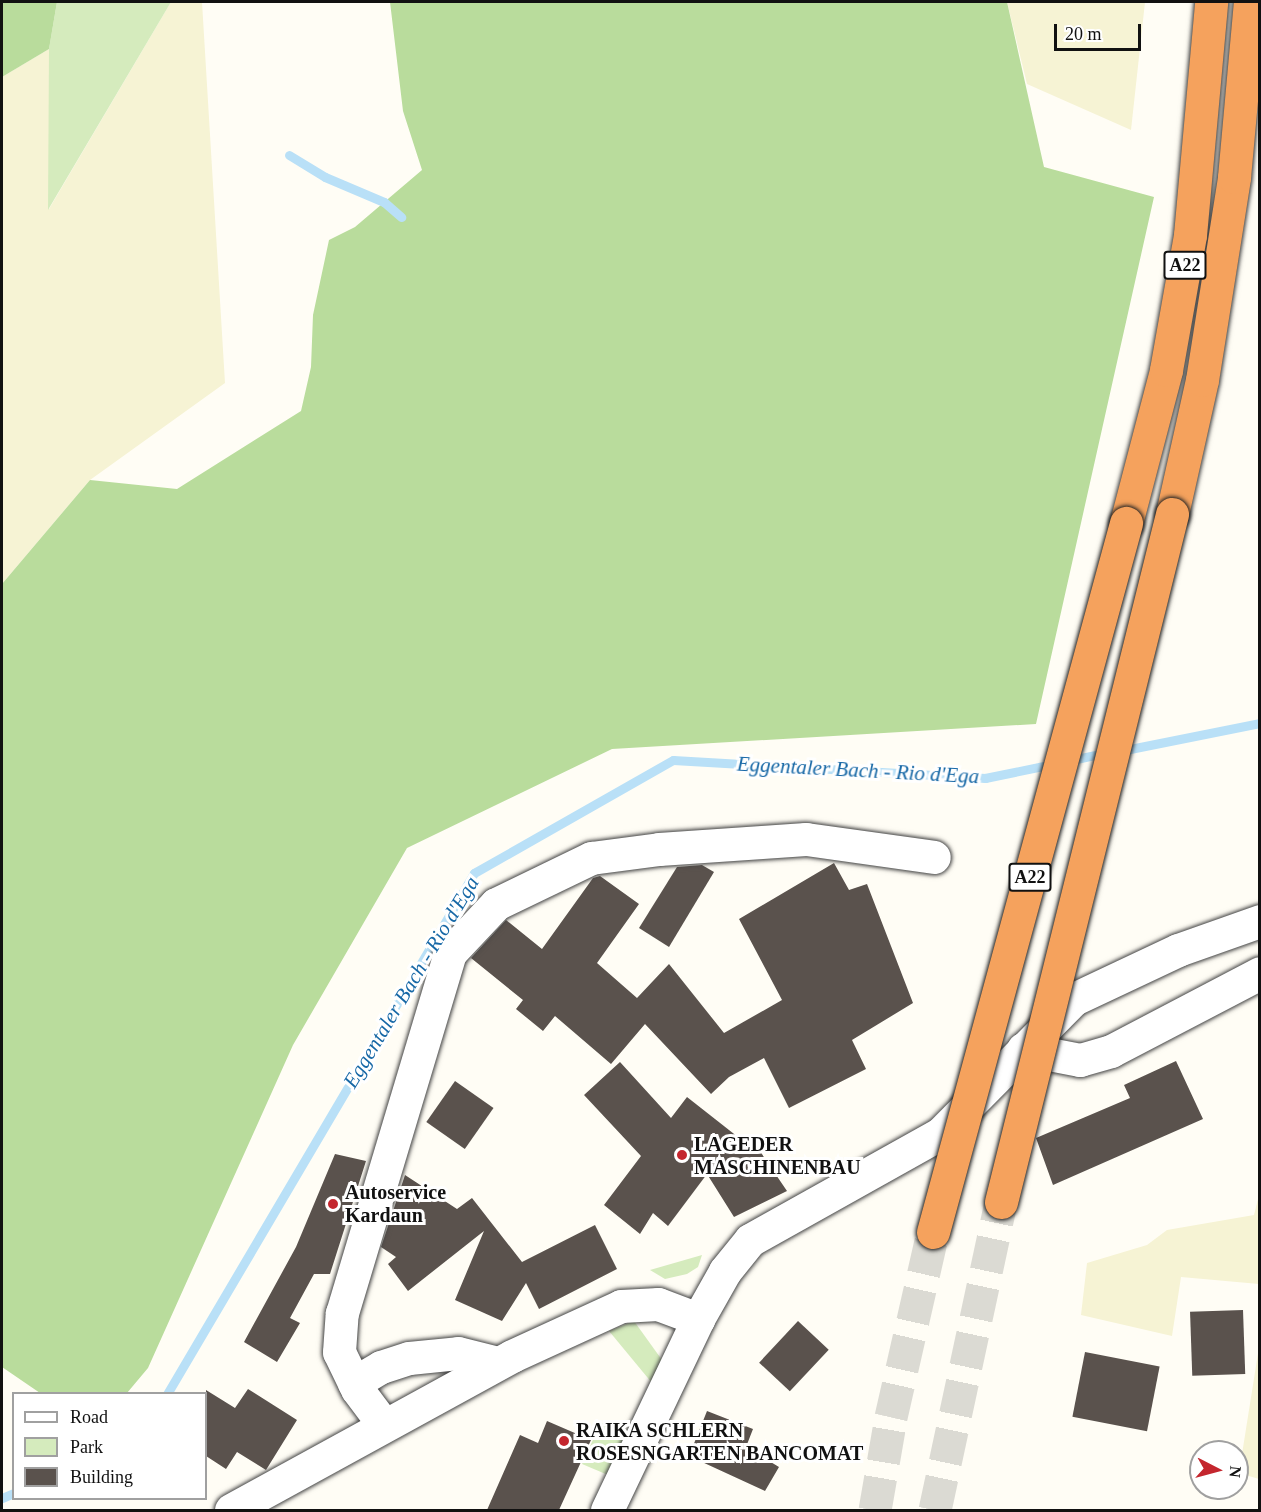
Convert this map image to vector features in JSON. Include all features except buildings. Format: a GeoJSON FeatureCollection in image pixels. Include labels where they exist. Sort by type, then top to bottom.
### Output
{"type":"FeatureCollection","features":[{"type":"Feature","properties":{"kind":"highway","name":"A22"},"geometry":{"type":"LineString","coordinates":[[933,1232],[1166,370],[1190,235],[1210,2]]}},
{"type":"Feature","properties":{"kind":"highway","name":"A22"},"geometry":{"type":"LineString","coordinates":[[1001,1202],[1172,514],[1202,380],[1231,200],[1250,2]]}},
{"type":"Feature","properties":{"kind":"street"},"geometry":{"type":"LineString","coordinates":[[384,1425],[354,1383],[339,1352],[342,1313],[390,1146],[450,953],[496,904],[591,858],[659,849],[806,839],[934,857]]}},
{"type":"Feature","properties":{"kind":"street"},"geometry":{"type":"LineString","coordinates":[[607,1510],[698,1319],[725,1271],[750,1240],[940,1134],[1023,1049],[1083,994],[1178,950],[1260,921]]}},
{"type":"Feature","properties":{"kind":"street"},"geometry":{"type":"LineString","coordinates":[[1023,1049],[1080,1060],[1112,1051],[1260,974]]}},
{"type":"Feature","properties":{"kind":"street"},"geometry":{"type":"LineString","coordinates":[[231,1510],[498,1363],[621,1306],[658,1304],[698,1319]]}},
{"type":"Feature","properties":{"kind":"street"},"geometry":{"type":"LineString","coordinates":[[354,1383],[381,1367],[409,1358],[458,1353],[498,1363]]}},
{"type":"Feature","properties":{"kind":"shaded area"},"geometry":{"type":"Polygon","coordinates":[[[171,2],[202,2],[225,383],[90,480],[2,584],[2,77],[49,49],[49,209],[171,2]]]}},
{"type":"Feature","properties":{"kind":"shaded area"},"geometry":{"type":"Polygon","coordinates":[[[1007,2],[1145,2],[1131,130],[1027,84],[1007,2]]]}},
{"type":"Feature","properties":{"kind":"shaded area"},"geometry":{"type":"Polygon","coordinates":[[[1259,1195],[1259,1284],[1181,1277],[1172,1336],[1081,1315],[1087,1263],[1147,1245],[1167,1230],[1254,1215],[1259,1195]]]}},
{"type":"Feature","properties":{"kind":"shaded area"},"geometry":{"type":"Polygon","coordinates":[[[1259,1347],[1260,1479],[1249,1476],[1249,1440],[1244,1440],[1259,1347]]]}},
{"type":"Feature","properties":{"kind":"green space"},"geometry":{"type":"Polygon","coordinates":[[[2,2],[57,2],[49,49],[2,77],[2,2]]]}},
{"type":"Feature","properties":{"kind":"green space"},"geometry":{"type":"Polygon","coordinates":[[[57,2],[171,2],[48,210],[49,49],[57,2]]]}},
{"type":"Feature","properties":{"kind":"green space"},"geometry":{"type":"Polygon","coordinates":[[[390,2],[1007,2],[1044,167],[1154,197],[1036,724],[612,749],[407,848],[293,1045],[148,1368],[128,1392],[39,1392],[2,1367],[2,584],[90,480],[177,489],[301,411],[311,367],[313,315],[329,240],[355,227],[422,170],[403,111],[390,2]]]}},
{"type":"Feature","properties":{"kind":"green space"},"geometry":{"type":"Polygon","coordinates":[[[702,1255],[698,1267],[687,1274],[665,1279],[650,1270],[702,1255]]]}},
{"type":"Feature","properties":{"kind":"green space"},"geometry":{"type":"Polygon","coordinates":[[[634,1321],[662,1360],[652,1383],[609,1331],[634,1321]]]}},
{"type":"Feature","properties":{"kind":"green space"},"geometry":{"type":"Polygon","coordinates":[[[601,1422],[624,1441],[608,1475],[582,1464],[601,1422]]]}},
{"type":"Feature","properties":{"kind":"waterway"},"geometry":{"type":"LineString","coordinates":[[289,155],[325,177],[384,202],[401,217]]}},
{"type":"Feature","properties":{"kind":"waterway","name":"Eggentaler Bach - Rio d'Ega"},"geometry":{"type":"LineString","coordinates":[[1120,751],[1260,723]]}},
{"type":"Feature","properties":{"kind":"waterway","name":"Eggentaler Bach - Rio d'Ega"},"geometry":{"type":"LineString","coordinates":[[1067,761],[1106,753]]}},
{"type":"Feature","properties":{"kind":"waterway","name":"Eggentaler Bach - Rio d'Ega"},"geometry":{"type":"LineString","coordinates":[[168,1392],[474,873],[673,760],[985,778],[1053,764]]}},
{"type":"Feature","properties":{"kind":"waterway","name":"Eggentaler Bach - Rio d'Ega"},"geometry":{"type":"LineString","coordinates":[[2,1498],[12,1494]]}},
{"type":"Feature","properties":{"kind":"tunnel"},"geometry":{"type":"LineString","coordinates":[[935,1510],[1001,1202]]}},
{"type":"Feature","properties":{"kind":"tunnel"},"geometry":{"type":"LineString","coordinates":[[875,1510],[891,1417],[933,1232]]}},
{"type":"Feature","properties":{"kind":"place","name":"LAGEDER MASCHINENBAU"},"geometry":{"type":"Point","coordinates":[682,1155]}},
{"type":"Feature","properties":{"kind":"place","name":"Autoservice Kardaun"},"geometry":{"type":"Point","coordinates":[333,1204]}},
{"type":"Feature","properties":{"kind":"place","name":"RAIKA SCHLERN ROSESNGARTEN BANCOMAT"},"geometry":{"type":"Point","coordinates":[564,1441]}}]}
